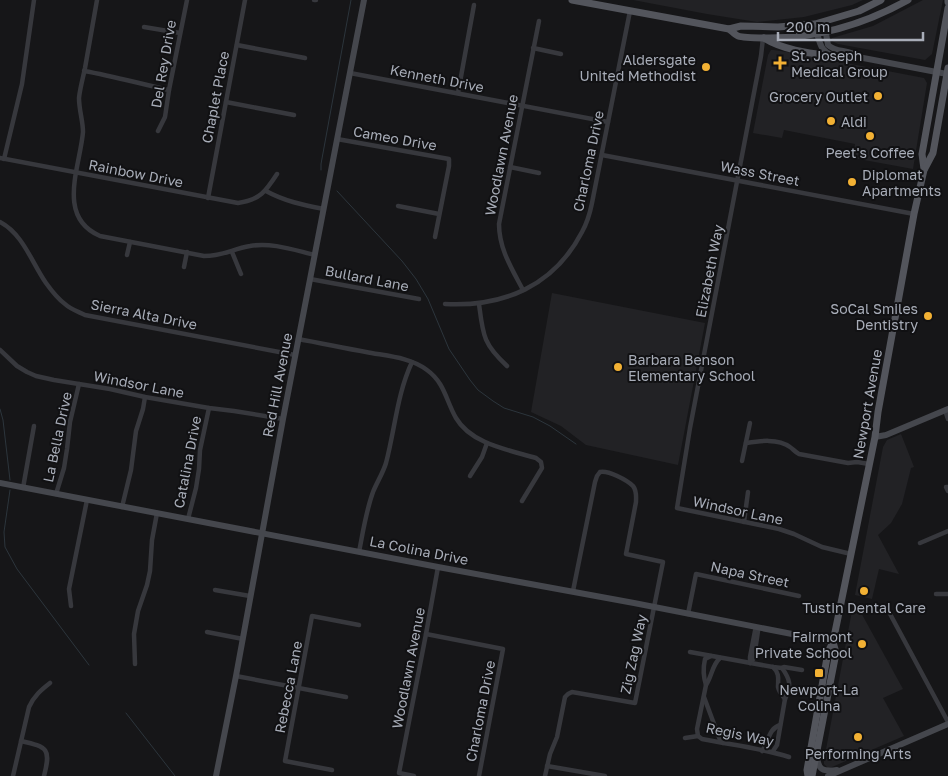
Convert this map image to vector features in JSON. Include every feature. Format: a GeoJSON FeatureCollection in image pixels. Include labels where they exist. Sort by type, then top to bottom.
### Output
{"type":"FeatureCollection","features":[{"type":"Feature","properties":{"kind":"main road"},"geometry":{"type":"LineString","coordinates":[[572,0],[729,29],[741,26],[778,27],[815,24],[859,11],[882,0]]}},
{"type":"Feature","properties":{"kind":"main road"},"geometry":{"type":"LineString","coordinates":[[729,29],[739,37],[795,37],[821,33],[866,20],[908,0]]}},
{"type":"Feature","properties":{"kind":"main road","name":"Newport Avenue"},"geometry":{"type":"LineString","coordinates":[[924,170],[922,154],[948,8]]}},
{"type":"Feature","properties":{"kind":"main road"},"geometry":{"type":"LineString","coordinates":[[764,38],[773,44],[783,47],[832,56]]}},
{"type":"Feature","properties":{"kind":"main road","name":"Newport Avenue"},"geometry":{"type":"LineString","coordinates":[[808,776],[807,770],[828,652],[833,642],[875,437],[914,214],[924,170],[933,154],[947,71]]}},
{"type":"Feature","properties":{"kind":"main road","name":"Newport Avenue"},"geometry":{"type":"LineString","coordinates":[[812,776],[836,653],[833,642]]}},
{"type":"Feature","properties":{"kind":"street"},"geometry":{"type":"LineString","coordinates":[[2,159],[22,84],[34,0]]}},
{"type":"Feature","properties":{"kind":"street"},"geometry":{"type":"LineString","coordinates":[[76,173],[83,130],[79,97],[97,0]]}},
{"type":"Feature","properties":{"kind":"street","name":"Del Rey Drive"},"geometry":{"type":"LineString","coordinates":[[158,131],[165,117],[187,0]]}},
{"type":"Feature","properties":{"kind":"street","name":"Chaplet Place"},"geometry":{"type":"LineString","coordinates":[[208,198],[245,0]]}},
{"type":"Feature","properties":{"kind":"street","name":"Red Hill Avenue"},"geometry":{"type":"LineString","coordinates":[[216,776],[364,0]]}},
{"type":"Feature","properties":{"kind":"street"},"geometry":{"type":"LineString","coordinates":[[458,93],[474,5]]}},
{"type":"Feature","properties":{"kind":"street","name":"Charloma Drive"},"geometry":{"type":"LineString","coordinates":[[523,290],[543,278],[560,263],[582,232],[587,220],[602,155],[630,11]]}},
{"type":"Feature","properties":{"kind":"street","name":"Woodlawn Avenue"},"geometry":{"type":"LineString","coordinates":[[523,290],[507,260],[502,246],[499,232],[500,215],[539,21]]}},
{"type":"Feature","properties":{"kind":"street"},"geometry":{"type":"LineString","coordinates":[[824,22],[821,33],[821,46],[828,54],[853,60],[858,57]]}},
{"type":"Feature","properties":{"kind":"street"},"geometry":{"type":"LineString","coordinates":[[815,24],[829,47],[854,53],[858,57],[936,72],[947,71]]}},
{"type":"Feature","properties":{"kind":"street"},"geometry":{"type":"LineString","coordinates":[[144,27],[180,33]]}},
{"type":"Feature","properties":{"kind":"street","name":"Elizabeth Way"},"geometry":{"type":"LineString","coordinates":[[677,508],[690,428],[764,38]]}},
{"type":"Feature","properties":{"kind":"street"},"geometry":{"type":"LineString","coordinates":[[237,44],[305,58]]}},
{"type":"Feature","properties":{"kind":"street"},"geometry":{"type":"LineString","coordinates":[[534,48],[561,54]]}},
{"type":"Feature","properties":{"kind":"street"},"geometry":{"type":"LineString","coordinates":[[84,71],[118,77],[169,90]]}},
{"type":"Feature","properties":{"kind":"street","name":"Kenneth Drive"},"geometry":{"type":"LineString","coordinates":[[350,72],[608,122]]}},
{"type":"Feature","properties":{"kind":"street"},"geometry":{"type":"LineString","coordinates":[[226,102],[294,115]]}},
{"type":"Feature","properties":{"kind":"street","name":"Cameo Drive"},"geometry":{"type":"LineString","coordinates":[[337,139],[449,160],[439,214]]}},
{"type":"Feature","properties":{"kind":"street","name":"Wass Street"},"geometry":{"type":"LineString","coordinates":[[602,155],[914,214]]}},
{"type":"Feature","properties":{"kind":"street","name":"Rainbow Drive"},"geometry":{"type":"LineString","coordinates":[[2,159],[238,203],[253,199],[266,191]]}},
{"type":"Feature","properties":{"kind":"street"},"geometry":{"type":"LineString","coordinates":[[510,167],[539,173]]}},
{"type":"Feature","properties":{"kind":"street","name":"Bullard Lane"},"geometry":{"type":"LineString","coordinates":[[76,173],[74,201],[77,212],[92,232],[100,236],[204,256],[214,256],[248,246],[261,245],[315,255]]}},
{"type":"Feature","properties":{"kind":"street"},"geometry":{"type":"LineString","coordinates":[[277,174],[266,191],[282,199],[324,209]]}},
{"type":"Feature","properties":{"kind":"street"},"geometry":{"type":"LineString","coordinates":[[398,206],[439,214],[435,237]]}},
{"type":"Feature","properties":{"kind":"street","name":"Sierra Alta Drive"},"geometry":{"type":"LineString","coordinates":[[0,222],[13,231],[47,284],[65,304],[85,315],[296,355]]}},
{"type":"Feature","properties":{"kind":"street"},"geometry":{"type":"LineString","coordinates":[[127,255],[130,242]]}},
{"type":"Feature","properties":{"kind":"street"},"geometry":{"type":"LineString","coordinates":[[184,267],[187,252]]}},
{"type":"Feature","properties":{"kind":"street"},"geometry":{"type":"LineString","coordinates":[[232,252],[241,274]]}},
{"type":"Feature","properties":{"kind":"street","name":"Bullard Lane"},"geometry":{"type":"LineString","coordinates":[[310,279],[419,299]]}},
{"type":"Feature","properties":{"kind":"street"},"geometry":{"type":"LineString","coordinates":[[445,304],[479,304],[503,298],[523,290]]}},
{"type":"Feature","properties":{"kind":"street"},"geometry":{"type":"LineString","coordinates":[[479,304],[487,343],[496,356],[507,366]]}},
{"type":"Feature","properties":{"kind":"street"},"geometry":{"type":"LineString","coordinates":[[298,339],[403,359],[429,371],[444,390],[456,418],[471,435],[487,443],[536,458],[541,462],[542,468],[522,501]]}},
{"type":"Feature","properties":{"kind":"street","name":"Windsor Lane"},"geometry":{"type":"LineString","coordinates":[[0,350],[18,366],[36,376],[110,388],[145,397],[208,408],[283,419]]}},
{"type":"Feature","properties":{"kind":"street"},"geometry":{"type":"LineString","coordinates":[[359,552],[368,507],[385,466],[401,391],[412,362]]}},
{"type":"Feature","properties":{"kind":"street","name":"La Bella Drive"},"geometry":{"type":"LineString","coordinates":[[56,494],[64,468],[70,422],[79,384]]}},
{"type":"Feature","properties":{"kind":"street"},"geometry":{"type":"LineString","coordinates":[[122,507],[131,470],[136,432],[145,397]]}},
{"type":"Feature","properties":{"kind":"street","name":"Catalina Drive"},"geometry":{"type":"LineString","coordinates":[[188,519],[196,488],[200,450],[208,408]]}},
{"type":"Feature","properties":{"kind":"street"},"geometry":{"type":"LineString","coordinates":[[875,437],[886,435],[946,410],[948,419]]}},
{"type":"Feature","properties":{"kind":"street"},"geometry":{"type":"LineString","coordinates":[[742,461],[750,423]]}},
{"type":"Feature","properties":{"kind":"street"},"geometry":{"type":"LineString","coordinates":[[23,488],[34,426]]}},
{"type":"Feature","properties":{"kind":"street"},"geometry":{"type":"LineString","coordinates":[[746,443],[775,442],[787,445],[799,454],[848,463],[869,464]]}},
{"type":"Feature","properties":{"kind":"street"},"geometry":{"type":"LineString","coordinates":[[470,476],[482,456],[487,443]]}},
{"type":"Feature","properties":{"kind":"street"},"geometry":{"type":"LineString","coordinates":[[573,591],[596,476],[604,471],[627,481],[634,487],[636,493],[626,554],[663,562],[654,607]]}},
{"type":"Feature","properties":{"kind":"street","name":"La Colina Drive"},"geometry":{"type":"LineString","coordinates":[[0,483],[833,642]]}},
{"type":"Feature","properties":{"kind":"street"},"geometry":{"type":"LineString","coordinates":[[744,522],[748,492]]}},
{"type":"Feature","properties":{"kind":"street"},"geometry":{"type":"LineString","coordinates":[[71,606],[70,588],[86,500]]}},
{"type":"Feature","properties":{"kind":"street","name":"Windsor Lane"},"geometry":{"type":"LineString","coordinates":[[677,508],[779,529],[822,547],[851,554]]}},
{"type":"Feature","properties":{"kind":"street"},"geometry":{"type":"LineString","coordinates":[[136,664],[134,634],[138,611],[150,571],[152,540],[157,513]]}},
{"type":"Feature","properties":{"kind":"street"},"geometry":{"type":"LineString","coordinates":[[920,543],[948,531]]}},
{"type":"Feature","properties":{"kind":"street","name":"Woodlawn Avenue"},"geometry":{"type":"LineString","coordinates":[[414,776],[399,773],[438,567]]}},
{"type":"Feature","properties":{"kind":"street","name":"Napa Street"},"geometry":{"type":"LineString","coordinates":[[688,614],[696,574],[799,596]]}},
{"type":"Feature","properties":{"kind":"street"},"geometry":{"type":"LineString","coordinates":[[215,590],[250,596]]}},
{"type":"Feature","properties":{"kind":"street"},"geometry":{"type":"LineString","coordinates":[[936,594],[948,594]]}},
{"type":"Feature","properties":{"kind":"street","name":"Zig Zag Way"},"geometry":{"type":"LineString","coordinates":[[545,776],[550,754],[557,738],[565,697],[568,694],[572,692],[635,703],[654,607]]}},
{"type":"Feature","properties":{"kind":"street"},"geometry":{"type":"LineString","coordinates":[[828,776],[948,723],[889,612]]}},
{"type":"Feature","properties":{"kind":"street","name":"Rebecca Lane"},"geometry":{"type":"LineString","coordinates":[[332,770],[286,761],[312,616],[359,625]]}},
{"type":"Feature","properties":{"kind":"street"},"geometry":{"type":"LineString","coordinates":[[750,663],[756,628]]}},
{"type":"Feature","properties":{"kind":"street"},"geometry":{"type":"LineString","coordinates":[[207,632],[243,639]]}},
{"type":"Feature","properties":{"kind":"street","name":"Charloma Drive"},"geometry":{"type":"LineString","coordinates":[[426,634],[503,649],[480,776]]}},
{"type":"Feature","properties":{"kind":"street"},"geometry":{"type":"LineString","coordinates":[[690,652],[773,667],[782,668],[784,666],[802,670]]}},
{"type":"Feature","properties":{"kind":"street"},"geometry":{"type":"LineString","coordinates":[[706,685],[703,673],[705,659],[711,656]]}},
{"type":"Feature","properties":{"kind":"street"},"geometry":{"type":"LineString","coordinates":[[698,736],[697,728],[706,685],[715,663],[721,658]]}},
{"type":"Feature","properties":{"kind":"street"},"geometry":{"type":"LineString","coordinates":[[773,667],[780,680],[779,690],[785,699]]}},
{"type":"Feature","properties":{"kind":"street"},"geometry":{"type":"LineString","coordinates":[[772,751],[777,745],[790,682],[782,668]]}},
{"type":"Feature","properties":{"kind":"street"},"geometry":{"type":"LineString","coordinates":[[787,676],[794,668]]}},
{"type":"Feature","properties":{"kind":"street"},"geometry":{"type":"LineString","coordinates":[[236,676],[346,697]]}},
{"type":"Feature","properties":{"kind":"street"},"geometry":{"type":"LineString","coordinates":[[13,776],[29,707],[33,698],[40,690],[50,683]]}},
{"type":"Feature","properties":{"kind":"street"},"geometry":{"type":"LineString","coordinates":[[704,696],[723,743]]}},
{"type":"Feature","properties":{"kind":"street"},"geometry":{"type":"LineString","coordinates":[[762,751],[767,744],[771,731],[780,725]]}},
{"type":"Feature","properties":{"kind":"street","name":"Regis Way"},"geometry":{"type":"LineString","coordinates":[[685,738],[698,736],[702,739],[762,751],[772,751],[789,757]]}},
{"type":"Feature","properties":{"kind":"street"},"geometry":{"type":"LineString","coordinates":[[21,741],[34,744],[46,750],[48,761],[44,776]]}},
{"type":"Feature","properties":{"kind":"street"},"geometry":{"type":"LineString","coordinates":[[817,756],[819,766],[823,770],[843,769]]}},
{"type":"Feature","properties":{"kind":"street"},"geometry":{"type":"LineString","coordinates":[[547,766],[605,776]]}},
{"type":"Feature","properties":{"kind":"shaded area"},"geometry":{"type":"Polygon","coordinates":[[[633,0],[863,0],[852,5],[804,17],[757,22],[633,0]]]}},
{"type":"Feature","properties":{"kind":"shaded area"},"geometry":{"type":"Polygon","coordinates":[[[923,0],[943,0],[932,54],[925,60],[838,44],[832,40],[832,38],[873,26],[923,0]]]}},
{"type":"Feature","properties":{"kind":"shaded area"},"geometry":{"type":"Polygon","coordinates":[[[771,50],[924,78],[927,83],[913,169],[853,158],[855,144],[784,130],[782,138],[753,133],[768,55],[771,50]]]}},
{"type":"Feature","properties":{"kind":"shaded area","name":"Barbara Benson Elementary School"},"geometry":{"type":"Polygon","coordinates":[[[552,293],[705,323],[678,465],[586,445],[561,426],[531,412],[552,293]]]}},
{"type":"Feature","properties":{"kind":"shaded area"},"geometry":{"type":"Polygon","coordinates":[[[901,434],[914,467],[911,468],[902,504],[891,523],[878,535],[899,574],[879,569],[872,599],[855,595],[883,447],[887,440],[901,434]]]}},
{"type":"Feature","properties":{"kind":"shaded area","name":"Fairmont Private School"},"geometry":{"type":"Polygon","coordinates":[[[854,600],[903,689],[883,698],[904,736],[828,768],[824,764],[824,760],[854,600]]]}},
{"type":"Feature","properties":{"kind":"waterway"},"geometry":{"type":"LineString","coordinates":[[321,170],[351,0]]}},
{"type":"Feature","properties":{"kind":"waterway"},"geometry":{"type":"LineString","coordinates":[[337,191],[402,261],[416,279],[428,299],[449,349],[478,390],[504,408],[533,417],[576,444]]}},
{"type":"Feature","properties":{"kind":"waterway"},"geometry":{"type":"LineString","coordinates":[[0,409],[10,480]]}},
{"type":"Feature","properties":{"kind":"waterway"},"geometry":{"type":"LineString","coordinates":[[10,490],[4,532],[5,547],[17,569],[89,665]]}},
{"type":"Feature","properties":{"kind":"waterway"},"geometry":{"type":"LineString","coordinates":[[126,713],[175,776]]}},
{"type":"Feature","properties":{"kind":"place","name":"St. Joseph Medical Group"},"geometry":{"type":"Point","coordinates":[780,63]}},
{"type":"Feature","properties":{"kind":"place","name":"Aldersgate United Methodist"},"geometry":{"type":"Point","coordinates":[706,67]}},
{"type":"Feature","properties":{"kind":"place","name":"Grocery Outlet"},"geometry":{"type":"Point","coordinates":[878,96]}},
{"type":"Feature","properties":{"kind":"place","name":"Aldi"},"geometry":{"type":"Point","coordinates":[831,121]}},
{"type":"Feature","properties":{"kind":"place","name":"Peet's Coffee"},"geometry":{"type":"Point","coordinates":[870,136]}},
{"type":"Feature","properties":{"kind":"place","name":"Diplomat Apartments"},"geometry":{"type":"Point","coordinates":[852,182]}},
{"type":"Feature","properties":{"kind":"place","name":"SoCal Smiles Dentistry"},"geometry":{"type":"Point","coordinates":[928,316]}},
{"type":"Feature","properties":{"kind":"place","name":"Barbara Benson Elementary School"},"geometry":{"type":"Point","coordinates":[618,367]}},
{"type":"Feature","properties":{"kind":"place","name":"Tustin Dental Care"},"geometry":{"type":"Point","coordinates":[864,591]}},
{"type":"Feature","properties":{"kind":"place","name":"Fairmont Private School"},"geometry":{"type":"Point","coordinates":[862,644]}},
{"type":"Feature","properties":{"kind":"place","name":"Newport-La Colina"},"geometry":{"type":"Point","coordinates":[819,673]}},
{"type":"Feature","properties":{"kind":"place","name":"Performing Arts"},"geometry":{"type":"Point","coordinates":[858,737]}}]}
